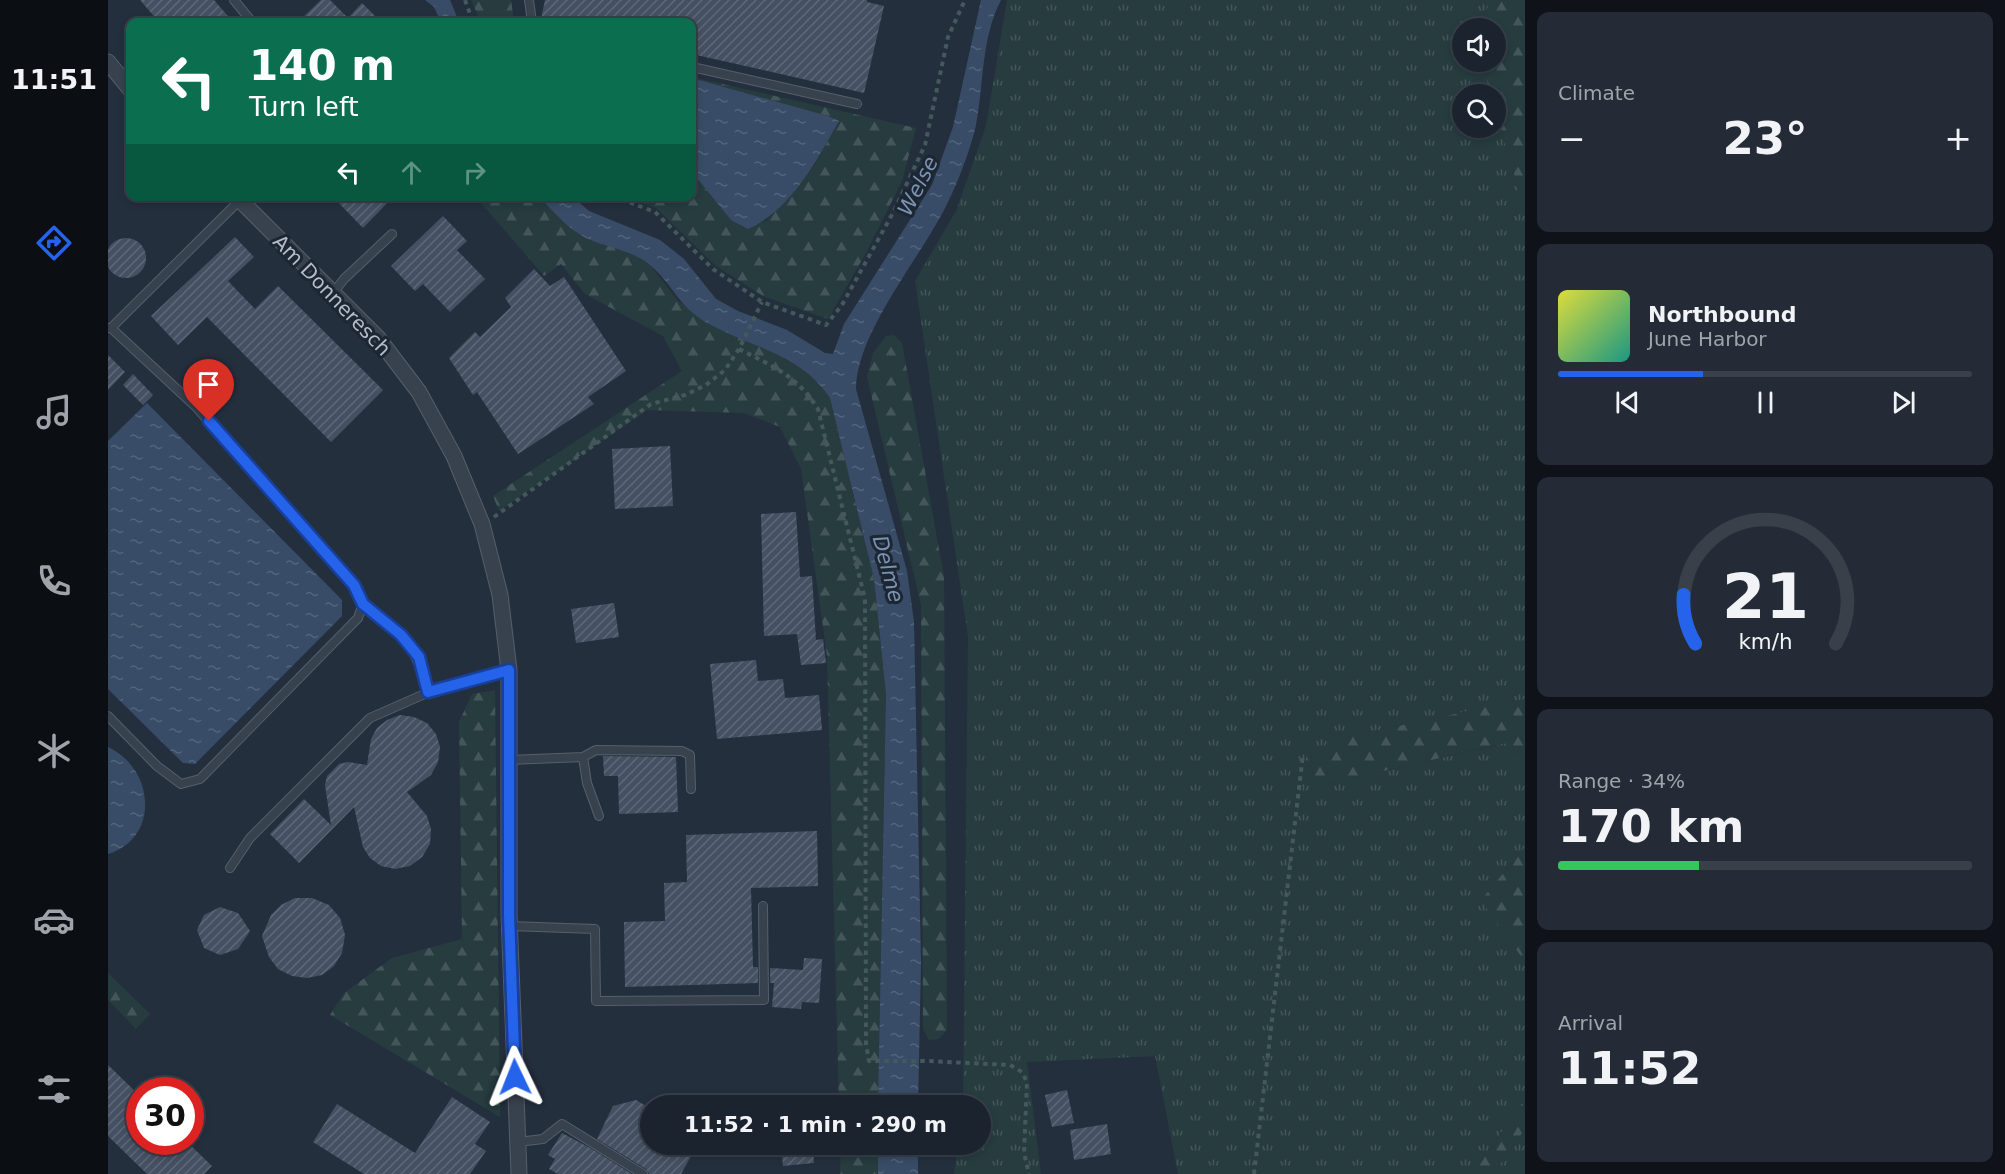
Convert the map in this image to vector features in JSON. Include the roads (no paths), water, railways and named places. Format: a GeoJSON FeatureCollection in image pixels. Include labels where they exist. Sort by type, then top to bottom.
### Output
{"type":"FeatureCollection","features":[{"type":"Feature","properties":{"kind":"street"},"geometry":{"type":"LineString","coordinates":[[108,62],[126,84]]}},
{"type":"Feature","properties":{"kind":"street","name":"Am Donneresch"},"geometry":{"type":"LineString","coordinates":[[241,201],[378,338],[419,392],[454,456],[482,524],[500,595],[509,670],[509,926],[519,1174]]}},
{"type":"Feature","properties":{"kind":"lane"},"geometry":{"type":"LineString","coordinates":[[234,0],[249,18]]}},
{"type":"Feature","properties":{"kind":"lane"},"geometry":{"type":"LineString","coordinates":[[529,0],[531,18]]}},
{"type":"Feature","properties":{"kind":"lane"},"geometry":{"type":"LineString","coordinates":[[696,67],[857,104]]}},
{"type":"Feature","properties":{"kind":"lane"},"geometry":{"type":"LineString","coordinates":[[235,201],[110,328],[195,406],[354,585],[363,604],[401,635],[419,657],[428,692]]}},
{"type":"Feature","properties":{"kind":"lane"},"geometry":{"type":"LineString","coordinates":[[333,293],[392,234]]}},
{"type":"Feature","properties":{"kind":"lane"},"geometry":{"type":"LineString","coordinates":[[108,716],[157,766],[181,784],[200,779],[358,618],[363,604]]}},
{"type":"Feature","properties":{"kind":"lane"},"geometry":{"type":"LineString","coordinates":[[230,868],[250,838],[370,718],[428,692],[509,670]]}},
{"type":"Feature","properties":{"kind":"lane"},"geometry":{"type":"LineString","coordinates":[[509,760],[583,757],[596,750],[682,751],[690,755],[691,789]]}},
{"type":"Feature","properties":{"kind":"lane"},"geometry":{"type":"LineString","coordinates":[[583,757],[587,783],[599,816]]}},
{"type":"Feature","properties":{"kind":"lane"},"geometry":{"type":"LineString","coordinates":[[509,926],[595,929],[596,1001],[764,1000],[763,906]]}},
{"type":"Feature","properties":{"kind":"lane"},"geometry":{"type":"LineString","coordinates":[[518,1142],[543,1138],[562,1124],[643,1174]]}},
{"type":"Feature","properties":{"kind":"water"},"geometry":{"type":"Polygon","coordinates":[[[425,0],[450,0],[457,18],[439,18],[434,7],[425,0]]]}},
{"type":"Feature","properties":{"kind":"water","name":"Delme"},"geometry":{"type":"Polygon","coordinates":[[[981,0],[1001,0],[986,45],[976,125],[959,177],[935,226],[878,320],[859,367],[856,389],[907,571],[914,622],[921,963],[918,1095],[878,1095],[886,694],[874,579],[830,398],[819,383],[791,362],[700,318],[642,259],[579,234],[543,201],[578,201],[589,211],[660,240],[684,259],[716,299],[738,311],[787,330],[825,353],[833,354],[844,324],[932,185],[953,127],[981,0]]]}},
{"type":"Feature","properties":{"kind":"water"},"geometry":{"type":"Polygon","coordinates":[[[696,81],[828,116],[839,121],[812,167],[790,197],[763,221],[748,229],[731,220],[696,177],[696,81]]]}},
{"type":"Feature","properties":{"kind":"water"},"geometry":{"type":"Polygon","coordinates":[[[147,403],[342,600],[342,616],[195,764],[183,763],[108,689],[108,441],[147,403]]]}},
{"type":"Feature","properties":{"kind":"water"},"geometry":{"type":"Polygon","coordinates":[[[108,747],[124,757],[135,771],[142,786],[145,803],[143,819],[137,834],[125,846],[108,854],[108,747]]]}},
{"type":"Feature","properties":{"kind":"water"},"geometry":{"type":"Polygon","coordinates":[[[878,1155],[918,1155],[918,1174],[878,1174],[878,1155]]]}},
{"type":"Feature","properties":{"kind":"water label","name":"Welse"},"geometry":{"type":"Point","coordinates":[918,186]}}]}
